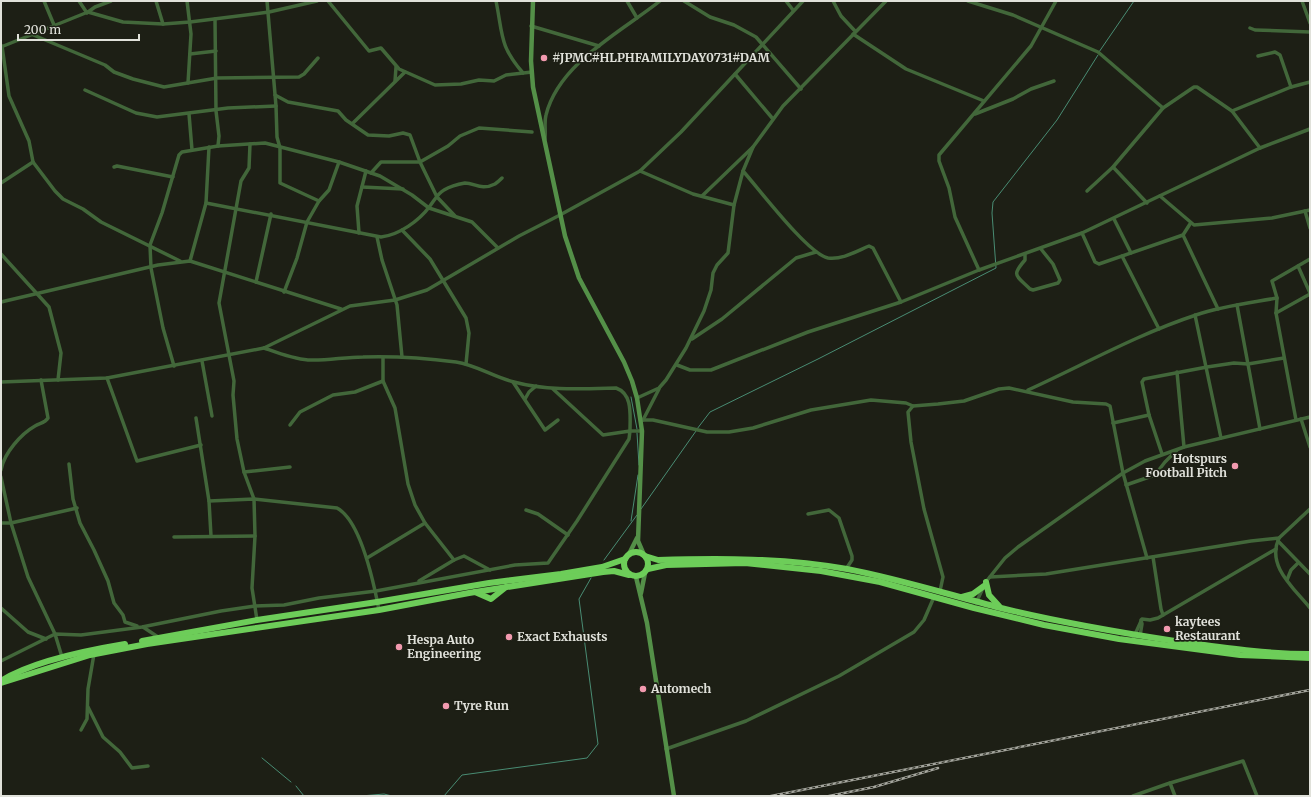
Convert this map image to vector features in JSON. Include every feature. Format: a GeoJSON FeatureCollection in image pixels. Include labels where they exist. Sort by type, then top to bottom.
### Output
{"type":"FeatureCollection","features":[{"type":"Feature","properties":{"kind":"highway"},"geometry":{"type":"LineString","coordinates":[[1,682],[88,650],[257,620],[489,583],[588,569],[627,557],[637,552],[658,560],[744,558],[846,569],[940,591],[977,602],[1136,638],[1240,656],[1310,658]]}},
{"type":"Feature","properties":{"kind":"highway"},"geometry":{"type":"LineString","coordinates":[[644,555],[648,562],[646,571]]}},
{"type":"Feature","properties":{"kind":"highway"},"geometry":{"type":"LineString","coordinates":[[627,557],[624,568],[629,575]]}},
{"type":"Feature","properties":{"kind":"highway"},"geometry":{"type":"LineString","coordinates":[[63,660],[154,642],[379,610],[475,592],[603,572],[614,571],[636,577],[658,566],[745,563],[847,576],[1044,625],[1218,648],[1264,653],[1310,654]]}},
{"type":"Feature","properties":{"kind":"highway"},"geometry":{"type":"LineString","coordinates":[[957,596],[970,596],[986,582]]}},
{"type":"Feature","properties":{"kind":"highway"},"geometry":{"type":"LineString","coordinates":[[986,582],[987,590],[992,600],[1004,608]]}},
{"type":"Feature","properties":{"kind":"highway"},"geometry":{"type":"LineString","coordinates":[[475,592],[491,599],[506,587]]}},
{"type":"Feature","properties":{"kind":"street"},"geometry":{"type":"LineString","coordinates":[[44,1],[54,25]]}},
{"type":"Feature","properties":{"kind":"street"},"geometry":{"type":"LineString","coordinates":[[79,1],[88,13],[123,22],[163,24],[269,12],[307,2],[317,1]]}},
{"type":"Feature","properties":{"kind":"street"},"geometry":{"type":"LineString","coordinates":[[111,1],[95,7],[88,13],[1,47],[8,96],[27,137],[33,162],[63,199],[84,209],[101,222],[180,261]]}},
{"type":"Feature","properties":{"kind":"street"},"geometry":{"type":"LineString","coordinates":[[156,1],[163,24]]}},
{"type":"Feature","properties":{"kind":"street"},"geometry":{"type":"LineString","coordinates":[[187,1],[190,22],[188,83]]}},
{"type":"Feature","properties":{"kind":"street"},"geometry":{"type":"LineString","coordinates":[[267,1],[274,77],[277,137],[280,148],[280,183],[319,201]]}},
{"type":"Feature","properties":{"kind":"street"},"geometry":{"type":"LineString","coordinates":[[328,1],[332,8],[369,51],[381,48],[396,66],[405,72],[435,85],[461,84],[478,80],[494,81],[506,75],[532,72]]}},
{"type":"Feature","properties":{"kind":"street"},"geometry":{"type":"LineString","coordinates":[[496,1],[504,44],[513,61],[523,73]]}},
{"type":"Feature","properties":{"kind":"street"},"geometry":{"type":"LineString","coordinates":[[533,1],[531,26],[532,72],[536,105],[560,215],[572,261],[579,278],[624,362],[638,398],[642,420],[638,532],[635,545],[627,557]]}},
{"type":"Feature","properties":{"kind":"street"},"geometry":{"type":"LineString","coordinates":[[627,1],[637,18]]}},
{"type":"Feature","properties":{"kind":"street"},"geometry":{"type":"LineString","coordinates":[[544,144],[546,115],[560,85],[585,56],[660,1]]}},
{"type":"Feature","properties":{"kind":"street"},"geometry":{"type":"LineString","coordinates":[[684,1],[710,17],[734,25],[750,33],[764,43],[801,88]]}},
{"type":"Feature","properties":{"kind":"street"},"geometry":{"type":"LineString","coordinates":[[786,1],[793,10]]}},
{"type":"Feature","properties":{"kind":"street"},"geometry":{"type":"LineString","coordinates":[[1,382],[107,378],[228,356],[264,348],[341,309],[362,303],[395,300],[427,290],[519,236],[640,171],[681,132],[803,1]]}},
{"type":"Feature","properties":{"kind":"street"},"geometry":{"type":"LineString","coordinates":[[832,1],[841,16],[854,32],[906,69],[924,78],[984,100]]}},
{"type":"Feature","properties":{"kind":"street"},"geometry":{"type":"LineString","coordinates":[[702,196],[753,147],[773,119],[801,88],[854,32],[886,1]]}},
{"type":"Feature","properties":{"kind":"street"},"geometry":{"type":"LineString","coordinates":[[968,1],[1013,15],[1098,52],[1163,108]]}},
{"type":"Feature","properties":{"kind":"street"},"geometry":{"type":"LineString","coordinates":[[980,270],[955,217],[949,188],[938,158],[940,153],[974,114],[984,100],[1031,46],[1056,1]]}},
{"type":"Feature","properties":{"kind":"street"},"geometry":{"type":"LineString","coordinates":[[1302,1],[1310,23]]}},
{"type":"Feature","properties":{"kind":"street"},"geometry":{"type":"LineString","coordinates":[[215,19],[217,78],[216,111],[219,136],[218,146]]}},
{"type":"Feature","properties":{"kind":"street"},"geometry":{"type":"LineString","coordinates":[[531,26],[599,46]]}},
{"type":"Feature","properties":{"kind":"street"},"geometry":{"type":"LineString","coordinates":[[1250,28],[1255,30],[1310,32]]}},
{"type":"Feature","properties":{"kind":"street"},"geometry":{"type":"LineString","coordinates":[[31,34],[134,79],[164,87],[217,78],[301,76],[318,58]]}},
{"type":"Feature","properties":{"kind":"street"},"geometry":{"type":"LineString","coordinates":[[190,54],[216,52]]}},
{"type":"Feature","properties":{"kind":"street"},"geometry":{"type":"LineString","coordinates":[[1258,56],[1278,52],[1291,87]]}},
{"type":"Feature","properties":{"kind":"street"},"geometry":{"type":"LineString","coordinates":[[395,80],[396,66]]}},
{"type":"Feature","properties":{"kind":"street"},"geometry":{"type":"LineString","coordinates":[[353,123],[388,90],[395,80],[405,72]]}},
{"type":"Feature","properties":{"kind":"street"},"geometry":{"type":"LineString","coordinates":[[735,74],[773,119]]}},
{"type":"Feature","properties":{"kind":"street"},"geometry":{"type":"LineString","coordinates":[[974,114],[1013,99],[1031,89],[1054,81]]}},
{"type":"Feature","properties":{"kind":"street"},"geometry":{"type":"LineString","coordinates":[[1232,111],[1291,87],[1310,82]]}},
{"type":"Feature","properties":{"kind":"street"},"geometry":{"type":"LineString","coordinates":[[1087,191],[1113,167],[1163,108],[1191,88],[1195,87],[1232,111],[1260,148]]}},
{"type":"Feature","properties":{"kind":"street"},"geometry":{"type":"LineString","coordinates":[[85,90],[136,113],[156,117],[216,111],[228,108],[276,106]]}},
{"type":"Feature","properties":{"kind":"street"},"geometry":{"type":"LineString","coordinates":[[275,95],[288,102],[338,111],[346,120],[353,123],[368,134],[389,136],[403,133],[410,135],[420,162],[437,197],[456,217]]}},
{"type":"Feature","properties":{"kind":"street"},"geometry":{"type":"LineString","coordinates":[[189,114],[192,150]]}},
{"type":"Feature","properties":{"kind":"street"},"geometry":{"type":"LineString","coordinates":[[359,233],[357,206],[362,187],[368,172],[381,162],[420,162],[448,146],[456,138],[480,128],[532,132]]}},
{"type":"Feature","properties":{"kind":"street"},"geometry":{"type":"LineString","coordinates":[[676,365],[690,370],[711,370],[808,332],[901,302],[980,270],[1025,255],[1082,233],[1260,148],[1310,129]]}},
{"type":"Feature","properties":{"kind":"street"},"geometry":{"type":"LineString","coordinates":[[174,366],[163,328],[151,268],[150,245],[162,213],[180,153],[209,147],[265,143],[339,162],[380,176],[403,189],[429,208],[456,217],[476,226],[498,248]]}},
{"type":"Feature","properties":{"kind":"street"},"geometry":{"type":"LineString","coordinates":[[250,144],[249,168],[241,180],[219,303],[234,381],[236,426],[244,472],[254,499],[255,536],[252,588],[257,620]]}},
{"type":"Feature","properties":{"kind":"street"},"geometry":{"type":"LineString","coordinates":[[190,261],[206,203],[209,147]]}},
{"type":"Feature","properties":{"kind":"street"},"geometry":{"type":"LineString","coordinates":[[642,420],[659,388],[676,365],[690,340],[709,298],[712,285],[712,273],[716,265],[728,252],[734,205],[743,171],[753,147]]}},
{"type":"Feature","properties":{"kind":"street"},"geometry":{"type":"LineString","coordinates":[[1,183],[33,162]]}},
{"type":"Feature","properties":{"kind":"street"},"geometry":{"type":"LineString","coordinates":[[284,292],[297,258],[307,222],[319,201],[329,190],[339,162]]}},
{"type":"Feature","properties":{"kind":"street"},"geometry":{"type":"LineString","coordinates":[[114,167],[117,166],[173,177]]}},
{"type":"Feature","properties":{"kind":"street"},"geometry":{"type":"LineString","coordinates":[[1113,167],[1147,203]]}},
{"type":"Feature","properties":{"kind":"street"},"geometry":{"type":"LineString","coordinates":[[640,171],[680,190],[734,205]]}},
{"type":"Feature","properties":{"kind":"street"},"geometry":{"type":"LineString","coordinates":[[743,171],[799,237],[816,252],[829,258],[849,255],[872,247],[901,302]]}},
{"type":"Feature","properties":{"kind":"street"},"geometry":{"type":"LineString","coordinates":[[206,203],[271,214],[338,230],[385,237],[402,230],[415,221],[446,189],[464,183],[478,187],[488,186],[495,184],[502,178]]}},
{"type":"Feature","properties":{"kind":"street"},"geometry":{"type":"LineString","coordinates":[[362,187],[403,189]]}},
{"type":"Feature","properties":{"kind":"street"},"geometry":{"type":"LineString","coordinates":[[1160,196],[1190,224],[1198,225],[1272,218],[1310,210]]}},
{"type":"Feature","properties":{"kind":"street"},"geometry":{"type":"LineString","coordinates":[[1305,211],[1310,228]]}},
{"type":"Feature","properties":{"kind":"street"},"geometry":{"type":"LineString","coordinates":[[256,282],[271,214]]}},
{"type":"Feature","properties":{"kind":"street"},"geometry":{"type":"LineString","coordinates":[[1114,219],[1131,253]]}},
{"type":"Feature","properties":{"kind":"street"},"geometry":{"type":"LineString","coordinates":[[1082,233],[1096,264],[1183,235],[1190,224]]}},
{"type":"Feature","properties":{"kind":"street"},"geometry":{"type":"LineString","coordinates":[[402,230],[430,259],[463,312],[469,326],[466,364]]}},
{"type":"Feature","properties":{"kind":"street"},"geometry":{"type":"LineString","coordinates":[[1183,235],[1218,309]]}},
{"type":"Feature","properties":{"kind":"street"},"geometry":{"type":"LineString","coordinates":[[377,237],[382,260],[395,300],[402,357]]}},
{"type":"Feature","properties":{"kind":"street"},"geometry":{"type":"LineString","coordinates":[[1025,255],[1025,260],[1018,266],[1016,272],[1017,276],[1030,289],[1033,290],[1058,283],[1060,280],[1053,264],[1041,249]]}},
{"type":"Feature","properties":{"kind":"street"},"geometry":{"type":"LineString","coordinates":[[690,340],[722,319],[796,258],[816,252]]}},
{"type":"Feature","properties":{"kind":"street"},"geometry":{"type":"LineString","coordinates":[[1,254],[36,294],[47,303],[49,307],[60,347],[61,358],[58,380]]}},
{"type":"Feature","properties":{"kind":"street"},"geometry":{"type":"LineString","coordinates":[[1122,256],[1159,329]]}},
{"type":"Feature","properties":{"kind":"street"},"geometry":{"type":"LineString","coordinates":[[1296,420],[1276,313],[1277,298],[1272,281],[1310,259]]}},
{"type":"Feature","properties":{"kind":"street"},"geometry":{"type":"LineString","coordinates":[[1,302],[180,261],[190,261],[341,309]]}},
{"type":"Feature","properties":{"kind":"street"},"geometry":{"type":"LineString","coordinates":[[1276,313],[1310,294],[1298,266]]}},
{"type":"Feature","properties":{"kind":"street"},"geometry":{"type":"LineString","coordinates":[[1027,391],[1159,329],[1195,315],[1237,305],[1277,298]]}},
{"type":"Feature","properties":{"kind":"street"},"geometry":{"type":"LineString","coordinates":[[1237,305],[1260,429]]}},
{"type":"Feature","properties":{"kind":"street"},"geometry":{"type":"LineString","coordinates":[[1195,315],[1221,438]]}},
{"type":"Feature","properties":{"kind":"street"},"geometry":{"type":"LineString","coordinates":[[1,661],[54,634],[81,636],[142,627],[255,606],[284,605],[319,598],[376,591],[515,565],[548,563],[568,535],[629,440],[629,403],[626,394],[616,388],[553,389],[513,382],[466,364],[402,357],[362,357],[334,360],[307,360],[264,348]]}},
{"type":"Feature","properties":{"kind":"street"},"geometry":{"type":"LineString","coordinates":[[383,358],[383,381],[396,414],[409,488],[415,505],[425,524],[454,560]]}},
{"type":"Feature","properties":{"kind":"street"},"geometry":{"type":"LineString","coordinates":[[1162,454],[1142,382],[1144,379],[1207,367],[1234,363],[1248,364],[1284,358]]}},
{"type":"Feature","properties":{"kind":"street"},"geometry":{"type":"LineString","coordinates":[[202,361],[212,416]]}},
{"type":"Feature","properties":{"kind":"street"},"geometry":{"type":"LineString","coordinates":[[1176,372],[1184,447]]}},
{"type":"Feature","properties":{"kind":"street"},"geometry":{"type":"LineString","coordinates":[[107,378],[137,461],[201,446]]}},
{"type":"Feature","properties":{"kind":"street"},"geometry":{"type":"LineString","coordinates":[[1,470],[11,448],[22,436],[36,425],[46,422],[48,418],[41,380]]}},
{"type":"Feature","properties":{"kind":"street"},"geometry":{"type":"LineString","coordinates":[[290,425],[300,412],[333,395],[355,392],[383,381]]}},
{"type":"Feature","properties":{"kind":"street"},"geometry":{"type":"LineString","coordinates":[[513,382],[545,430],[558,420]]}},
{"type":"Feature","properties":{"kind":"street"},"geometry":{"type":"LineString","coordinates":[[525,399],[529,392],[536,386]]}},
{"type":"Feature","properties":{"kind":"street"},"geometry":{"type":"LineString","coordinates":[[638,398],[659,388]]}},
{"type":"Feature","properties":{"kind":"street"},"geometry":{"type":"LineString","coordinates":[[642,420],[694,428],[699,431],[729,432],[754,428],[811,410],[871,400],[906,403],[913,406],[964,401],[1004,388],[1027,391],[1051,398],[1109,404],[1126,486],[1148,558]]}},
{"type":"Feature","properties":{"kind":"street"},"geometry":{"type":"LineString","coordinates":[[553,389],[604,435],[630,431],[642,431]]}},
{"type":"Feature","properties":{"kind":"street"},"geometry":{"type":"LineString","coordinates":[[913,406],[908,412],[911,442],[924,509],[943,577],[940,591]]}},
{"type":"Feature","properties":{"kind":"street"},"geometry":{"type":"LineString","coordinates":[[1113,422],[1150,415]]}},
{"type":"Feature","properties":{"kind":"street"},"geometry":{"type":"LineString","coordinates":[[974,608],[986,582],[1005,558],[1018,547],[1123,473],[1162,454],[1184,447],[1310,417]]}},
{"type":"Feature","properties":{"kind":"street"},"geometry":{"type":"LineString","coordinates":[[196,418],[209,501],[211,536]]}},
{"type":"Feature","properties":{"kind":"street"},"geometry":{"type":"LineString","coordinates":[[1301,419],[1310,447]]}},
{"type":"Feature","properties":{"kind":"street"},"geometry":{"type":"LineString","coordinates":[[1126,486],[1155,474],[1178,449]]}},
{"type":"Feature","properties":{"kind":"street"},"geometry":{"type":"LineString","coordinates":[[69,464],[73,499],[77,508],[80,523],[108,581],[114,603],[125,622],[142,627],[158,637]]}},
{"type":"Feature","properties":{"kind":"street"},"geometry":{"type":"LineString","coordinates":[[244,472],[290,467]]}},
{"type":"Feature","properties":{"kind":"street"},"geometry":{"type":"LineString","coordinates":[[1,476],[10,523],[28,577],[54,634],[63,660]]}},
{"type":"Feature","properties":{"kind":"street"},"geometry":{"type":"LineString","coordinates":[[209,501],[254,499],[336,508],[344,513],[351,524],[367,558],[376,591],[379,610]]}},
{"type":"Feature","properties":{"kind":"street"},"geometry":{"type":"LineString","coordinates":[[1,523],[10,523],[77,508]]}},
{"type":"Feature","properties":{"kind":"street"},"geometry":{"type":"LineString","coordinates":[[1310,509],[1279,540],[1276,549],[1277,564],[1287,580],[1310,608]]}},
{"type":"Feature","properties":{"kind":"street"},"geometry":{"type":"LineString","coordinates":[[526,510],[538,514],[568,535]]}},
{"type":"Feature","properties":{"kind":"street"},"geometry":{"type":"LineString","coordinates":[[808,514],[829,510],[839,518],[852,558],[846,569]]}},
{"type":"Feature","properties":{"kind":"street"},"geometry":{"type":"LineString","coordinates":[[367,558],[425,524]]}},
{"type":"Feature","properties":{"kind":"street"},"geometry":{"type":"LineString","coordinates":[[638,532],[640,548],[644,555]]}},
{"type":"Feature","properties":{"kind":"street"},"geometry":{"type":"LineString","coordinates":[[174,537],[255,536]]}},
{"type":"Feature","properties":{"kind":"street"},"geometry":{"type":"LineString","coordinates":[[986,582],[1046,574],[1251,541],[1279,540]]}},
{"type":"Feature","properties":{"kind":"street"},"geometry":{"type":"LineString","coordinates":[[1279,540],[1298,563],[1310,574]]}},
{"type":"Feature","properties":{"kind":"street"},"geometry":{"type":"LineString","coordinates":[[1141,620],[1154,620],[1276,549]]}},
{"type":"Feature","properties":{"kind":"street"},"geometry":{"type":"LineString","coordinates":[[416,583],[454,560],[466,556],[490,570]]}},
{"type":"Feature","properties":{"kind":"street"},"geometry":{"type":"LineString","coordinates":[[1153,557],[1160,609],[1163,615]]}},
{"type":"Feature","properties":{"kind":"street"},"geometry":{"type":"LineString","coordinates":[[1287,580],[1291,570],[1298,563]]}},
{"type":"Feature","properties":{"kind":"street"},"geometry":{"type":"LineString","coordinates":[[641,595],[646,571]]}},
{"type":"Feature","properties":{"kind":"street"},"geometry":{"type":"LineString","coordinates":[[636,577],[641,595],[674,796]]}},
{"type":"Feature","properties":{"kind":"street"},"geometry":{"type":"LineString","coordinates":[[666,749],[746,721],[846,672],[914,632],[924,620],[934,597]]}},
{"type":"Feature","properties":{"kind":"street"},"geometry":{"type":"LineString","coordinates":[[1,608],[11,615],[28,632],[46,639]]}},
{"type":"Feature","properties":{"kind":"street"},"geometry":{"type":"LineString","coordinates":[[1136,638],[1141,620]]}},
{"type":"Feature","properties":{"kind":"street"},"geometry":{"type":"LineString","coordinates":[[1136,638],[1141,620]]}},
{"type":"Feature","properties":{"kind":"street"},"geometry":{"type":"LineString","coordinates":[[81,730],[87,719],[88,689],[94,654]]}},
{"type":"Feature","properties":{"kind":"street"},"geometry":{"type":"LineString","coordinates":[[88,707],[103,737],[120,752],[129,766],[132,768],[148,766]]}},
{"type":"Feature","properties":{"kind":"street"},"geometry":{"type":"LineString","coordinates":[[1133,796],[1243,761],[1246,763],[1257,796]]}},
{"type":"Feature","properties":{"kind":"street"},"geometry":{"type":"LineString","coordinates":[[1170,783],[1174,796]]}},
{"type":"Feature","properties":{"kind":"waterway"},"geometry":{"type":"LineString","coordinates":[[1099,52],[1134,1]]}},
{"type":"Feature","properties":{"kind":"waterway"},"geometry":{"type":"LineString","coordinates":[[697,429],[710,412],[818,359],[996,268],[992,213],[993,202],[1057,120],[1098,55]]}},
{"type":"Feature","properties":{"kind":"waterway"},"geometry":{"type":"LineString","coordinates":[[631,397],[637,429]]}},
{"type":"Feature","properties":{"kind":"waterway"},"geometry":{"type":"LineString","coordinates":[[641,509],[696,431]]}},
{"type":"Feature","properties":{"kind":"waterway"},"geometry":{"type":"LineString","coordinates":[[637,433],[639,465]]}},
{"type":"Feature","properties":{"kind":"waterway"},"geometry":{"type":"LineString","coordinates":[[631,521],[638,475]]}},
{"type":"Feature","properties":{"kind":"waterway"},"geometry":{"type":"LineString","coordinates":[[604,560],[637,515]]}},
{"type":"Feature","properties":{"kind":"waterway"},"geometry":{"type":"LineString","coordinates":[[444,796],[462,775],[587,758],[598,744],[579,599],[591,578]]}},
{"type":"Feature","properties":{"kind":"waterway"},"geometry":{"type":"LineString","coordinates":[[262,758],[291,782]]}},
{"type":"Feature","properties":{"kind":"waterway"},"geometry":{"type":"LineString","coordinates":[[296,786],[304,796]]}},
{"type":"Feature","properties":{"kind":"waterway"},"geometry":{"type":"LineString","coordinates":[[361,796],[384,794],[392,796]]}},
{"type":"Feature","properties":{"kind":"railway"},"geometry":{"type":"LineString","coordinates":[[771,796],[1310,690]]}},
{"type":"Feature","properties":{"kind":"railway"},"geometry":{"type":"LineString","coordinates":[[829,796],[874,787],[938,768]]}},
{"type":"Feature","properties":{"kind":"place","name":"#JPMC#HLPHFAMILYDAY0731#DAM"},"geometry":{"type":"Point","coordinates":[544,58]}},
{"type":"Feature","properties":{"kind":"place","name":"Hotspurs Football Pitch"},"geometry":{"type":"Point","coordinates":[1235,466]}},
{"type":"Feature","properties":{"kind":"place","name":"kaytees Restaurant"},"geometry":{"type":"Point","coordinates":[1167,629]}},
{"type":"Feature","properties":{"kind":"place","name":"Exact Exhausts"},"geometry":{"type":"Point","coordinates":[509,637]}},
{"type":"Feature","properties":{"kind":"place","name":"Hespa Auto Engineering"},"geometry":{"type":"Point","coordinates":[399,647]}},
{"type":"Feature","properties":{"kind":"place","name":"Automech"},"geometry":{"type":"Point","coordinates":[643,689]}},
{"type":"Feature","properties":{"kind":"place","name":"Tyre Run"},"geometry":{"type":"Point","coordinates":[446,706]}}]}
